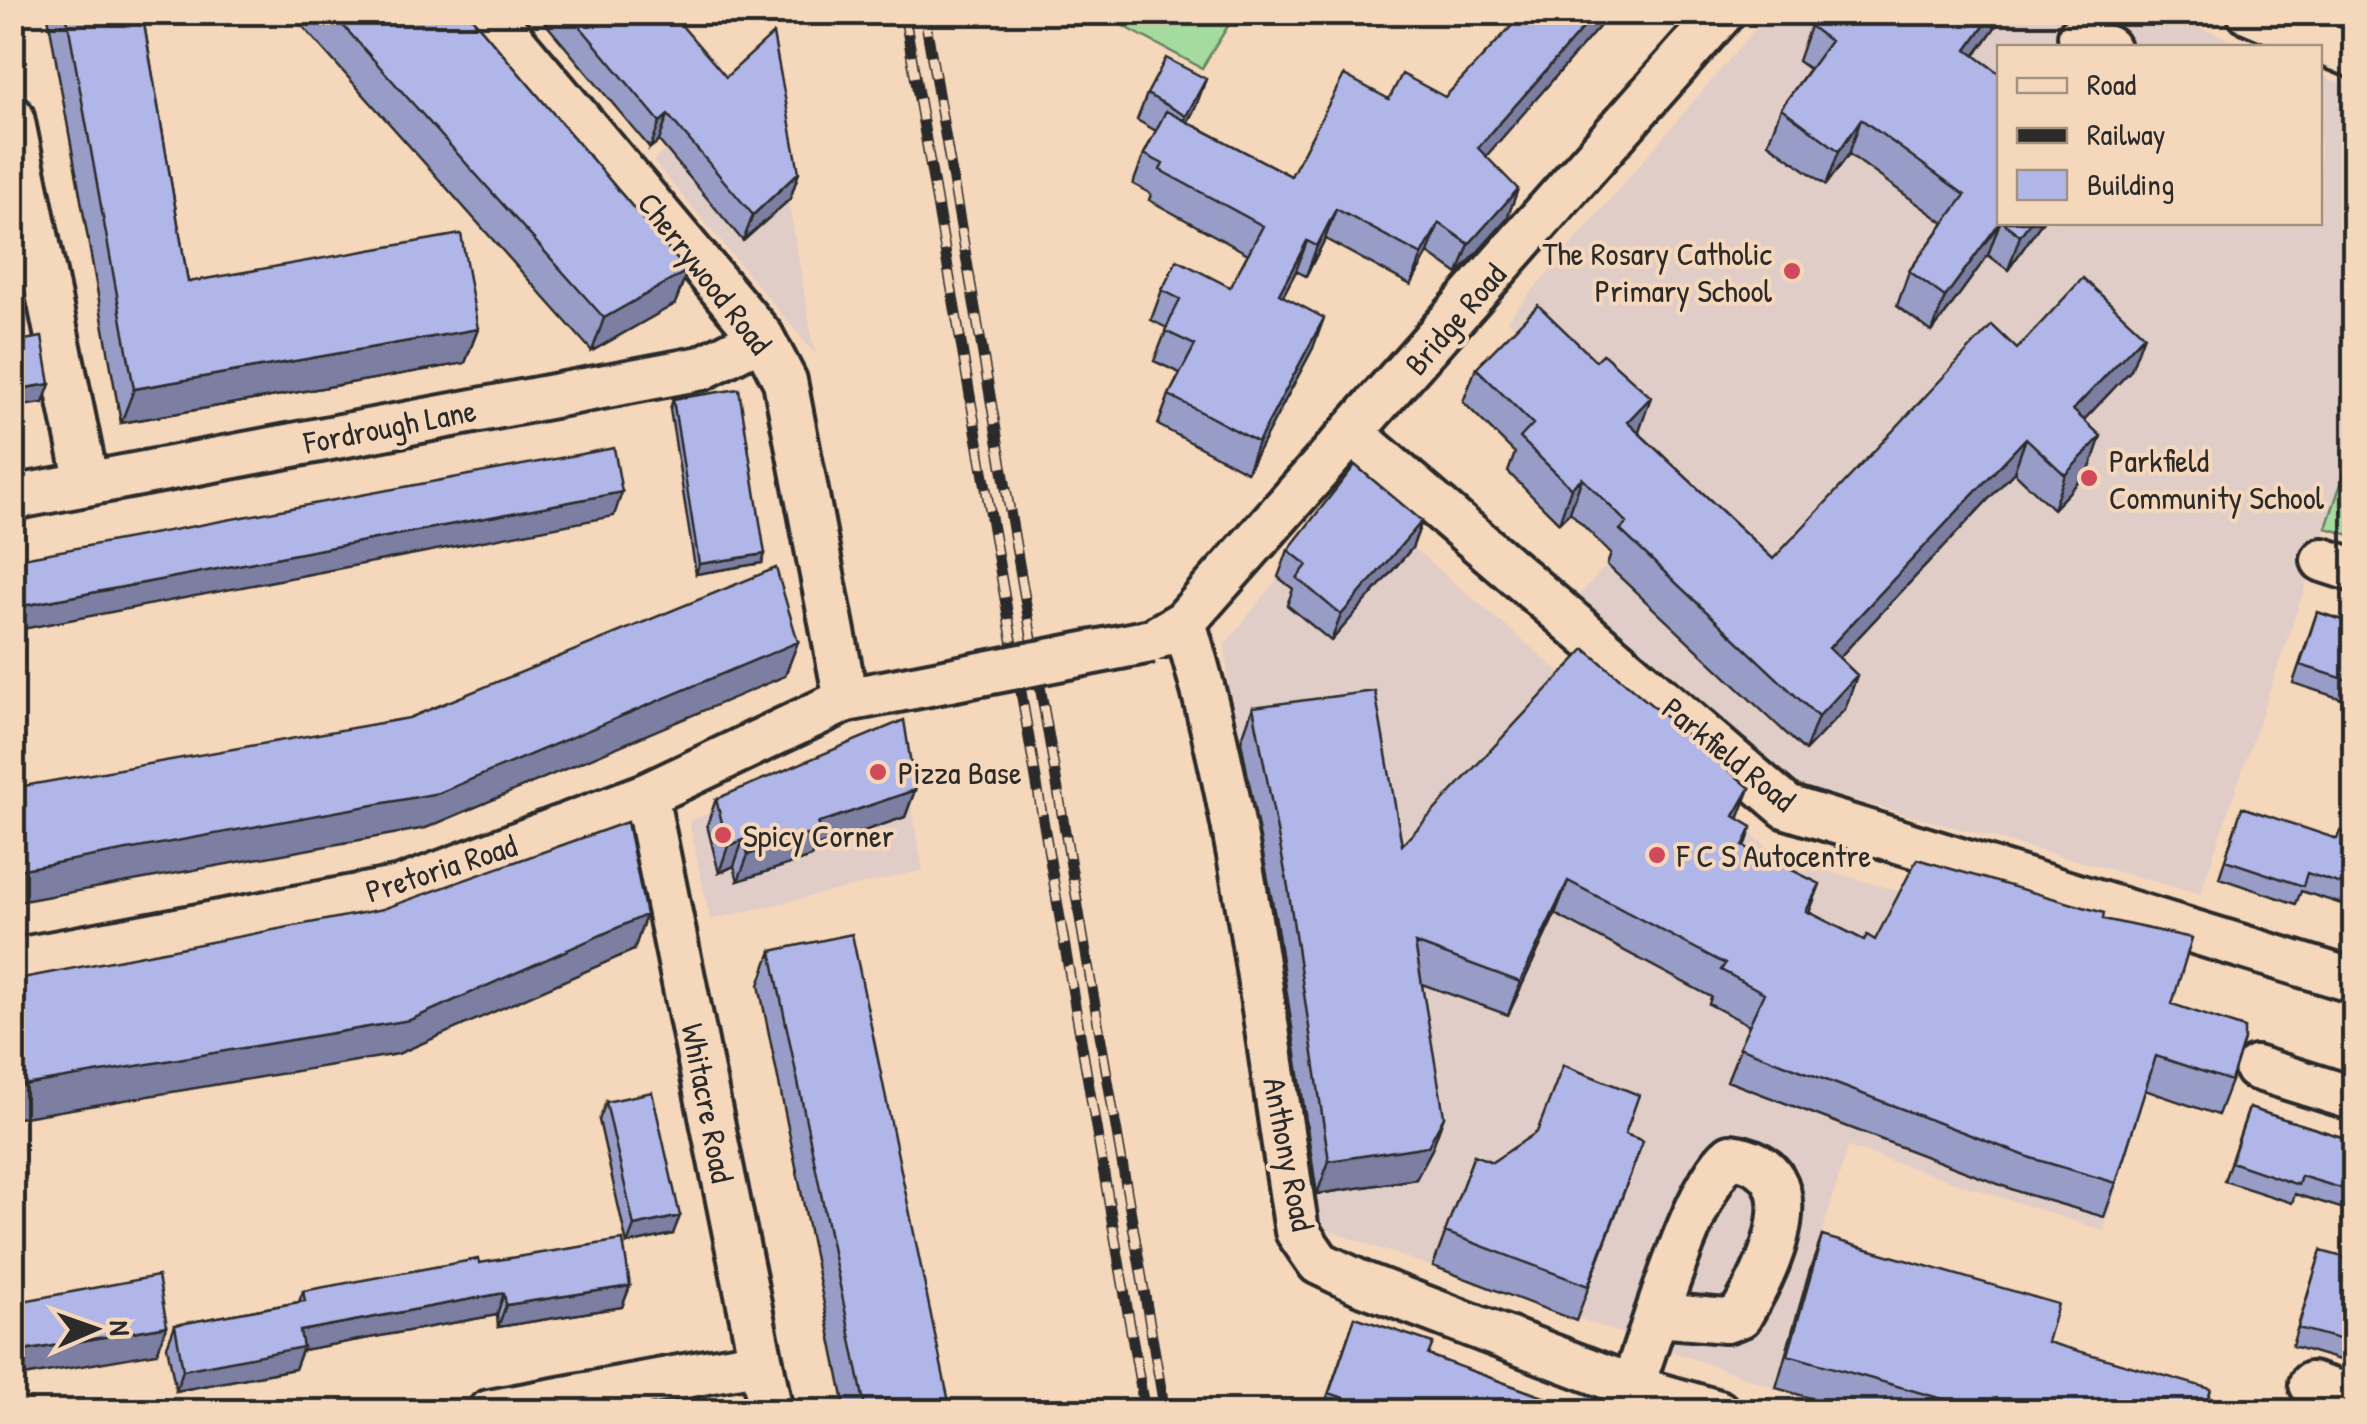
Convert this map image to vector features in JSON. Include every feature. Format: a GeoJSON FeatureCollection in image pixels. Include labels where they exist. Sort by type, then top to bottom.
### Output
{"type":"FeatureCollection","features":[{"type":"Feature","properties":{"kind":"street","name":"Cherrywood Road"},"geometry":{"type":"LineString","coordinates":[[489,12],[762,337],[785,381],[864,696]]}},
{"type":"Feature","properties":{"kind":"street","name":"Bridge Road"},"geometry":{"type":"LineString","coordinates":[[1168,632],[1354,435],[1723,12]]}},
{"type":"Feature","properties":{"kind":"street"},"geometry":{"type":"LineString","coordinates":[[2263,28],[2318,45]]}},
{"type":"Feature","properties":{"kind":"street"},"geometry":{"type":"LineString","coordinates":[[2322,46],[2354,56]]}},
{"type":"Feature","properties":{"kind":"street"},"geometry":{"type":"LineString","coordinates":[[12,118],[87,484]]}},
{"type":"Feature","properties":{"kind":"street","name":"Fordrough Lane"},"geometry":{"type":"LineString","coordinates":[[12,498],[702,368],[762,337]]}},
{"type":"Feature","properties":{"kind":"street","name":"Parkfield Road"},"geometry":{"type":"LineString","coordinates":[[1354,435],[1787,808],[2354,981]]}},
{"type":"Feature","properties":{"kind":"street"},"geometry":{"type":"LineString","coordinates":[[864,696],[1168,632]]}},
{"type":"Feature","properties":{"kind":"street","name":"Anthony Road"},"geometry":{"type":"LineString","coordinates":[[1168,632],[1205,691],[1249,922],[1297,1231],[1319,1263],[1636,1396],[1718,1412]]}},
{"type":"Feature","properties":{"kind":"street","name":"Pretoria Road"},"geometry":{"type":"LineString","coordinates":[[12,960],[401,888],[646,795],[864,696]]}},
{"type":"Feature","properties":{"kind":"street","name":"Whitacre Road"},"geometry":{"type":"LineString","coordinates":[[646,795],[771,1412]]}},
{"type":"Feature","properties":{"kind":"street"},"geometry":{"type":"LineString","coordinates":[[2256,1068],[2354,1096]]}},
{"type":"Feature","properties":{"kind":"street"},"geometry":{"type":"LineString","coordinates":[[1636,1396],[1658,1315]]}},
{"type":"Feature","properties":{"kind":"street"},"geometry":{"type":"LineString","coordinates":[[489,1412],[761,1362]]}},
{"type":"Feature","properties":{"kind":"street"},"geometry":{"type":"LineString","coordinates":[[2311,1384],[2354,1396]]}},
{"type":"Feature","properties":{"kind":"shaded area","name":"Parkfield Community School"},"geometry":{"type":"Polygon","coordinates":[[[1769,13],[2161,13],[2244,45],[1997,45],[1997,225],[2322,225],[2322,76],[2354,89],[2354,445],[2200,894],[1798,785],[1576,598],[1665,504],[1615,457],[1638,431],[1583,395],[1507,320],[1769,13]]]}},
{"type":"Feature","properties":{"kind":"shaded area"},"geometry":{"type":"Polygon","coordinates":[[[764,60],[815,354],[653,161],[764,60]]]}},
{"type":"Feature","properties":{"kind":"shaded area"},"geometry":{"type":"Polygon","coordinates":[[[1346,491],[1779,857],[2180,971],[2104,1231],[1848,1147],[1776,1388],[1313,1225],[1233,742],[1225,645],[1346,491]]]}},
{"type":"Feature","properties":{"kind":"shaded area"},"geometry":{"type":"Polygon","coordinates":[[[898,740],[923,870],[710,920],[689,821],[807,771],[898,740]]]}},
{"type":"Feature","properties":{"kind":"green space"},"geometry":{"type":"Polygon","coordinates":[[[1107,12],[1236,13],[1202,68],[1105,16],[1107,12]]]}},
{"type":"Feature","properties":{"kind":"green space"},"geometry":{"type":"Polygon","coordinates":[[[2354,445],[2354,536],[2326,528],[2354,445]]]}},
{"type":"Feature","properties":{"kind":"building"},"geometry":{"type":"Polygon","coordinates":[[[66,12],[142,12],[188,282],[461,234],[478,329],[134,389],[66,12]]]}},
{"type":"Feature","properties":{"kind":"building"},"geometry":{"type":"Polygon","coordinates":[[[331,12],[467,12],[687,271],[604,318],[331,12]]]}},
{"type":"Feature","properties":{"kind":"building"},"geometry":{"type":"Polygon","coordinates":[[[568,12],[670,12],[726,77],[773,34],[799,172],[753,215],[668,115],[660,122],[568,12]]]}},
{"type":"Feature","properties":{"kind":"building"},"geometry":{"type":"Polygon","coordinates":[[[1525,12],[1597,12],[1478,148],[1518,189],[1469,244],[1439,223],[1422,255],[1336,209],[1317,246],[1307,241],[1279,294],[1324,318],[1258,442],[1169,395],[1195,345],[1165,331],[1180,299],[1162,290],[1177,260],[1230,287],[1263,226],[1160,170],[1163,164],[1144,154],[1166,111],[1291,176],[1344,75],[1389,99],[1402,74],[1445,97],[1525,12]]]}},
{"type":"Feature","properties":{"kind":"building"},"geometry":{"type":"Polygon","coordinates":[[[1820,12],[1994,12],[1967,50],[1997,72],[1998,225],[1945,297],[1909,271],[1965,195],[1861,119],[1839,151],[1781,108],[1830,41],[1810,26],[1820,12]]]}},
{"type":"Feature","properties":{"kind":"building"},"geometry":{"type":"Polygon","coordinates":[[[1166,58],[1206,79],[1186,116],[1147,94],[1166,58]]]}},
{"type":"Feature","properties":{"kind":"building"},"geometry":{"type":"Polygon","coordinates":[[[2007,225],[2028,225],[2020,236],[2007,225]]]}},
{"type":"Feature","properties":{"kind":"building"},"geometry":{"type":"Polygon","coordinates":[[[2083,278],[2144,335],[2073,410],[2101,436],[2065,475],[2026,438],[1829,648],[1857,675],[1818,717],[1620,530],[1627,523],[1582,478],[1571,488],[1520,438],[1533,424],[1476,368],[1538,305],[1596,361],[1603,354],[1651,397],[1627,422],[1773,559],[1992,325],[2017,349],[2083,278]]]}},
{"type":"Feature","properties":{"kind":"building"},"geometry":{"type":"Polygon","coordinates":[[[42,337],[50,384],[12,390],[12,342],[42,337]]]}},
{"type":"Feature","properties":{"kind":"building"},"geometry":{"type":"Polygon","coordinates":[[[739,389],[765,554],[699,564],[673,399],[739,389]]]}},
{"type":"Feature","properties":{"kind":"building"},"geometry":{"type":"Polygon","coordinates":[[[614,448],[622,492],[12,608],[12,560],[614,448]]]}},
{"type":"Feature","properties":{"kind":"building"},"geometry":{"type":"Polygon","coordinates":[[[1355,465],[1422,521],[1341,615],[1297,578],[1307,565],[1288,550],[1355,465]]]}},
{"type":"Feature","properties":{"kind":"building"},"geometry":{"type":"Polygon","coordinates":[[[776,568],[798,642],[439,793],[12,871],[12,788],[409,718],[776,568]]]}},
{"type":"Feature","properties":{"kind":"building"},"geometry":{"type":"Polygon","coordinates":[[[2317,612],[2354,624],[2354,682],[2300,665],[2317,612]]]}},
{"type":"Feature","properties":{"kind":"building"},"geometry":{"type":"Polygon","coordinates":[[[1585,649],[1750,788],[1734,816],[1752,827],[1743,846],[1820,884],[1806,911],[1864,940],[1867,935],[1875,940],[1917,859],[2104,913],[2103,919],[2192,938],[2172,1004],[2244,1028],[2231,1081],[2156,1056],[2116,1183],[2031,1158],[1739,1047],[1764,993],[1721,970],[1725,964],[1568,881],[1520,982],[1415,943],[1444,1116],[1428,1146],[1329,1161],[1288,887],[1253,707],[1375,691],[1402,845],[1585,649]]]}},
{"type":"Feature","properties":{"kind":"building"},"geometry":{"type":"Polygon","coordinates":[[[904,720],[915,790],[818,823],[821,830],[748,855],[743,840],[728,846],[716,799],[904,720]]]}},
{"type":"Feature","properties":{"kind":"building"},"geometry":{"type":"Polygon","coordinates":[[[2242,807],[2337,839],[2340,831],[2354,835],[2354,888],[2307,873],[2303,886],[2225,860],[2242,807]]]}},
{"type":"Feature","properties":{"kind":"building"},"geometry":{"type":"Polygon","coordinates":[[[627,822],[646,915],[410,1020],[12,1087],[12,980],[383,909],[627,822]]]}},
{"type":"Feature","properties":{"kind":"building"},"geometry":{"type":"Polygon","coordinates":[[[852,934],[951,1412],[866,1412],[771,951],[852,934]]]}},
{"type":"Feature","properties":{"kind":"building"},"geometry":{"type":"Polygon","coordinates":[[[1563,1065],[1639,1095],[1625,1134],[1643,1141],[1588,1286],[1445,1232],[1474,1155],[1492,1162],[1537,1132],[1563,1065]]]}},
{"type":"Feature","properties":{"kind":"building"},"geometry":{"type":"Polygon","coordinates":[[[652,1092],[680,1216],[634,1226],[606,1102],[652,1092]]]}},
{"type":"Feature","properties":{"kind":"building"},"geometry":{"type":"Polygon","coordinates":[[[2249,1108],[2354,1141],[2354,1192],[2301,1176],[2298,1185],[2231,1162],[2249,1108]]]}},
{"type":"Feature","properties":{"kind":"building"},"geometry":{"type":"Polygon","coordinates":[[[1822,1236],[2058,1304],[2047,1342],[2211,1389],[2205,1410],[2211,1412],[1988,1412],[1788,1355],[1822,1236]]]}},
{"type":"Feature","properties":{"kind":"building"},"geometry":{"type":"Polygon","coordinates":[[[623,1240],[630,1286],[506,1305],[504,1293],[300,1331],[303,1347],[183,1370],[175,1325],[305,1301],[303,1291],[478,1259],[479,1263],[623,1240]]]}},
{"type":"Feature","properties":{"kind":"building"},"geometry":{"type":"Polygon","coordinates":[[[2321,1251],[2354,1260],[2354,1325],[2350,1342],[2298,1328],[2321,1251]]]}},
{"type":"Feature","properties":{"kind":"building"},"geometry":{"type":"Polygon","coordinates":[[[158,1276],[167,1326],[12,1353],[12,1303],[158,1276]]]}},
{"type":"Feature","properties":{"kind":"building"},"geometry":{"type":"Polygon","coordinates":[[[1355,1317],[1433,1343],[1428,1355],[1584,1412],[1360,1412],[1362,1404],[1329,1393],[1355,1317]]]}},
{"type":"Feature","properties":{"kind":"railway"},"geometry":{"type":"LineString","coordinates":[[904,12],[1145,1412]]}},
{"type":"Feature","properties":{"kind":"railway"},"geometry":{"type":"LineString","coordinates":[[924,12],[1165,1412]]}},
{"type":"Feature","properties":{"kind":"place","name":"The Rosary Catholic Primary School"},"geometry":{"type":"Point","coordinates":[1792,271]}},
{"type":"Feature","properties":{"kind":"place","name":"Parkfield Community School"},"geometry":{"type":"Point","coordinates":[2089,478]}},
{"type":"Feature","properties":{"kind":"place","name":"Pizza Base"},"geometry":{"type":"Point","coordinates":[878,772]}},
{"type":"Feature","properties":{"kind":"place","name":"Spicy Corner"},"geometry":{"type":"Point","coordinates":[723,835]}},
{"type":"Feature","properties":{"kind":"place","name":"F C S Autocentre"},"geometry":{"type":"Point","coordinates":[1657,855]}}]}
